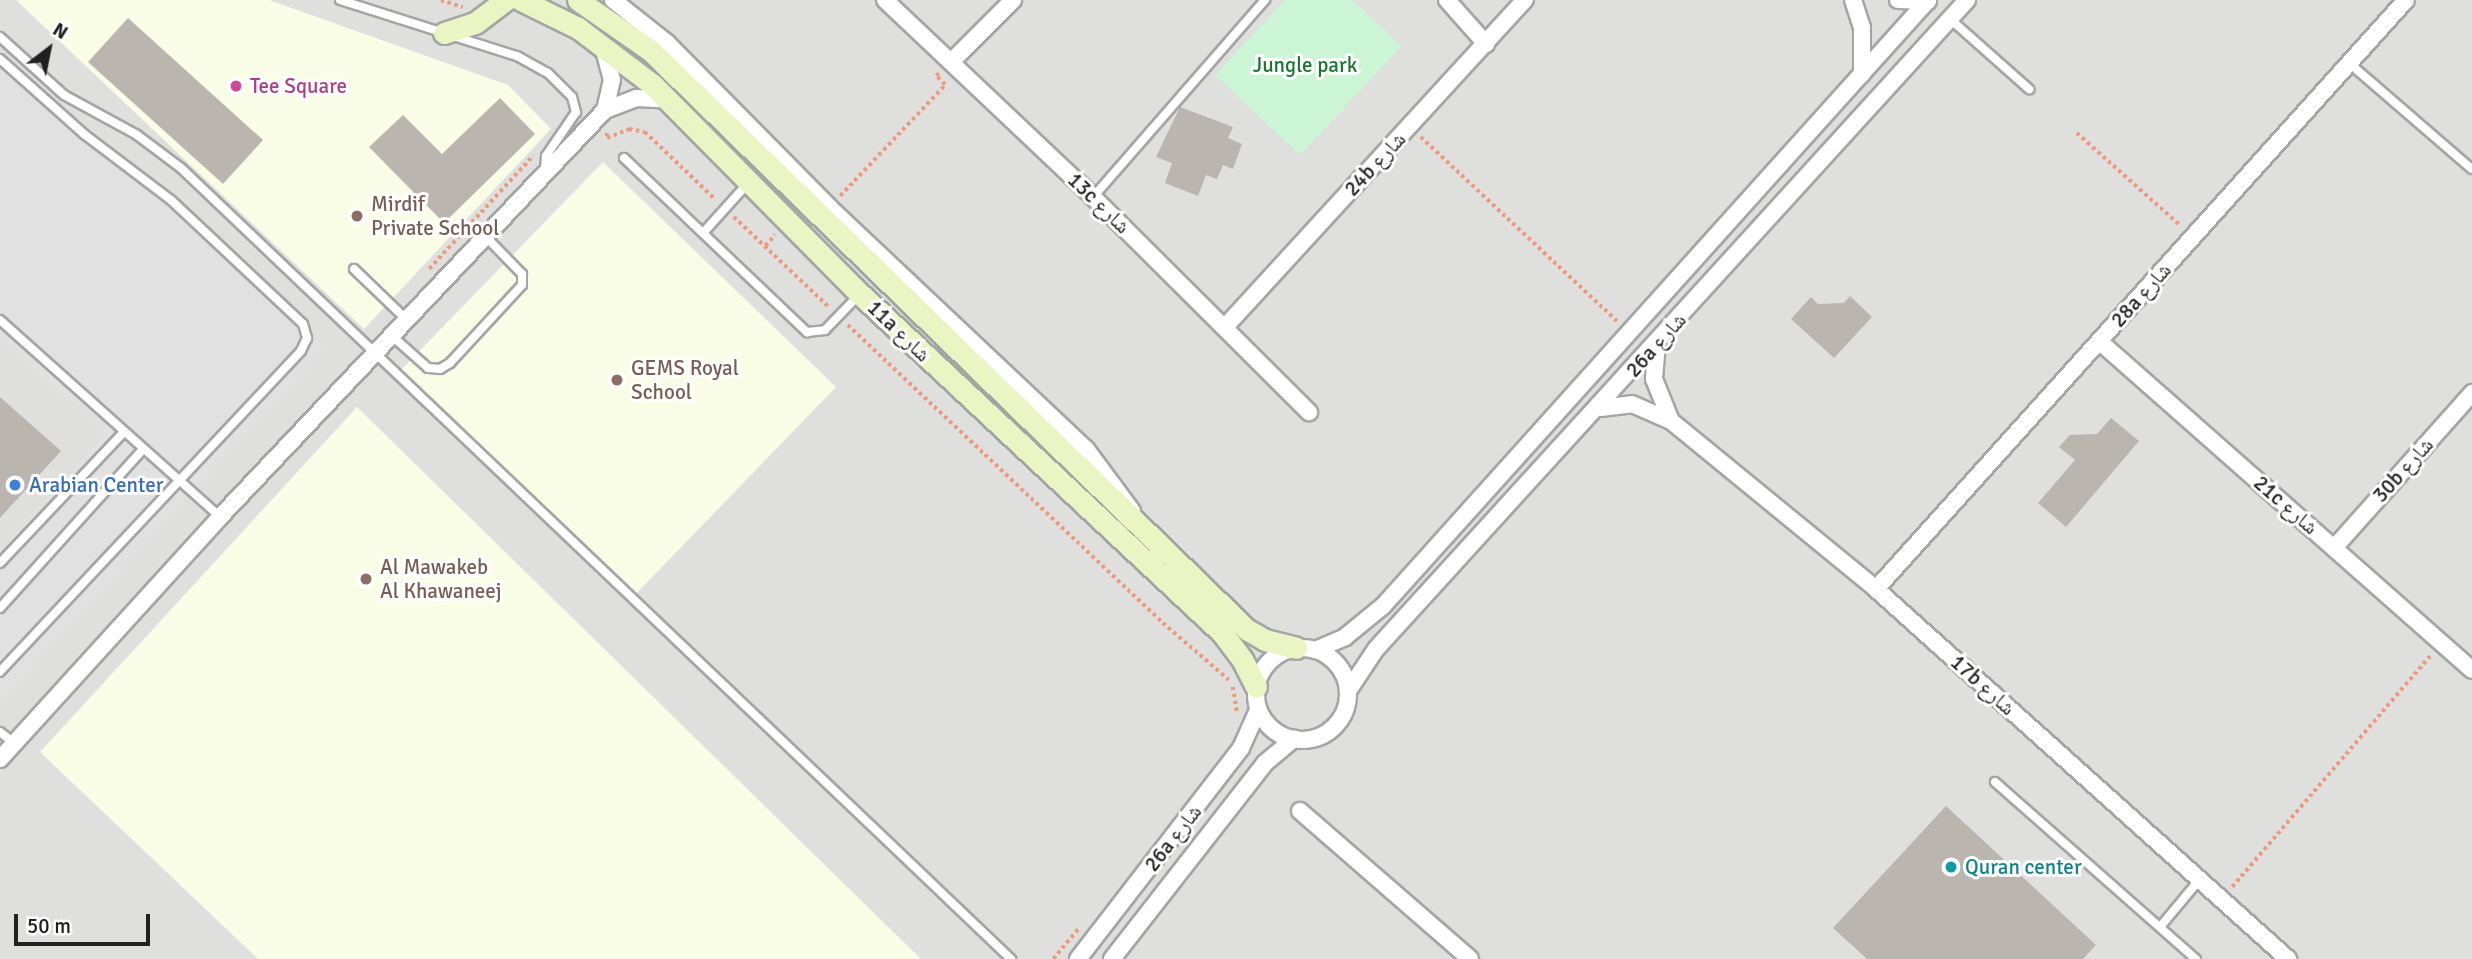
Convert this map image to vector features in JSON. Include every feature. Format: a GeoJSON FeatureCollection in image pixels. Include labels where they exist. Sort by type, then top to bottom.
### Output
{"type":"FeatureCollection","features":[{"type":"Feature","properties":{"kind":"street"},"geometry":{"type":"LineString","coordinates":[[444,33],[475,23],[506,0]]}},
{"type":"Feature","properties":{"kind":"street","name":"11a شارع"},"geometry":{"type":"LineString","coordinates":[[521,0],[599,42],[670,100],[748,183],[859,293],[1223,634],[1242,659],[1256,687]]}},
{"type":"Feature","properties":{"kind":"street","name":"11a شارع"},"geometry":{"type":"LineString","coordinates":[[578,0],[651,51],[1246,629],[1265,640],[1305,649]]}},
{"type":"Feature","properties":{"kind":"street"},"geometry":{"type":"LineString","coordinates":[[613,0],[666,42],[829,207],[1086,449],[1120,491],[1138,523]]}},
{"type":"Feature","properties":{"kind":"street","name":"13c شارع"},"geometry":{"type":"LineString","coordinates":[[885,0],[1093,197],[1308,412]]}},
{"type":"Feature","properties":{"kind":"street"},"geometry":{"type":"LineString","coordinates":[[951,62],[1013,0]]}},
{"type":"Feature","properties":{"kind":"street"},"geometry":{"type":"LineString","coordinates":[[1447,0],[1486,44]]}},
{"type":"Feature","properties":{"kind":"street","name":"24b شارع"},"geometry":{"type":"LineString","coordinates":[[1225,327],[1525,0]]}},
{"type":"Feature","properties":{"kind":"street"},"geometry":{"type":"LineString","coordinates":[[1853,0],[1862,28],[1862,74]]}},
{"type":"Feature","properties":{"kind":"street"},"geometry":{"type":"LineString","coordinates":[[1898,0],[1928,0]]}},
{"type":"Feature","properties":{"kind":"street","name":"26a شارع"},"geometry":{"type":"LineString","coordinates":[[1305,649],[1345,637],[1372,618],[1928,0]]}},
{"type":"Feature","properties":{"kind":"street","name":"26a شارع"},"geometry":{"type":"LineString","coordinates":[[1348,691],[1376,649],[1597,411],[1967,0]]}},
{"type":"Feature","properties":{"kind":"street","name":"28a شارع"},"geometry":{"type":"LineString","coordinates":[[1876,589],[2406,0]]}},
{"type":"Feature","properties":{"kind":"street"},"geometry":{"type":"LineString","coordinates":[[0,759],[220,517],[547,176],[602,113],[612,80],[599,42]]}},
{"type":"Feature","properties":{"kind":"street"},"geometry":{"type":"LineString","coordinates":[[602,113],[636,98],[670,100]]}},
{"type":"Feature","properties":{"kind":"street","name":"21c شارع"},"geometry":{"type":"LineString","coordinates":[[2099,341],[2472,670]]}},
{"type":"Feature","properties":{"kind":"street","name":"17b شارع"},"geometry":{"type":"LineString","coordinates":[[1657,344],[1654,379],[1671,421]]}},
{"type":"Feature","properties":{"kind":"street","name":"30b شارع"},"geometry":{"type":"LineString","coordinates":[[2334,548],[2472,393]]}},
{"type":"Feature","properties":{"kind":"street","name":"17b شارع"},"geometry":{"type":"LineString","coordinates":[[1597,411],[1623,402],[1671,421],[1876,589],[2288,959]]}},
{"type":"Feature","properties":{"kind":"street"},"geometry":{"type":"LineString","coordinates":[[1305,649],[1341,670],[1348,691],[1343,714],[1328,732],[1294,739],[1272,729],[1258,710],[1256,687],[1274,657],[1305,649]]}},
{"type":"Feature","properties":{"kind":"street","name":"26a شارع"},"geometry":{"type":"LineString","coordinates":[[1078,959],[1241,748],[1258,710]]}},
{"type":"Feature","properties":{"kind":"street","name":"26a شارع"},"geometry":{"type":"LineString","coordinates":[[1118,956],[1265,763],[1294,739]]}},
{"type":"Feature","properties":{"kind":"street"},"geometry":{"type":"LineString","coordinates":[[1300,811],[1470,959]]}},
{"type":"Feature","properties":{"kind":"lane"},"geometry":{"type":"LineString","coordinates":[[340,0],[528,60],[572,97],[575,117],[546,156],[547,176]]}},
{"type":"Feature","properties":{"kind":"lane"},"geometry":{"type":"LineString","coordinates":[[1093,197],[1265,0]]}},
{"type":"Feature","properties":{"kind":"lane"},"geometry":{"type":"LineString","coordinates":[[1950,19],[2029,89]]}},
{"type":"Feature","properties":{"kind":"lane"},"geometry":{"type":"LineString","coordinates":[[0,37],[64,95],[167,156],[1011,959]]}},
{"type":"Feature","properties":{"kind":"lane"},"geometry":{"type":"LineString","coordinates":[[0,59],[84,134],[171,200],[307,330],[301,351],[0,672]]}},
{"type":"Feature","properties":{"kind":"lane"},"geometry":{"type":"LineString","coordinates":[[2349,63],[2472,169]]}},
{"type":"Feature","properties":{"kind":"lane"},"geometry":{"type":"LineString","coordinates":[[624,158],[807,332],[820,333],[839,317],[859,293]]}},
{"type":"Feature","properties":{"kind":"lane"},"geometry":{"type":"LineString","coordinates":[[703,233],[748,183]]}},
{"type":"Feature","properties":{"kind":"lane"},"geometry":{"type":"LineString","coordinates":[[392,336],[428,368],[440,369],[450,363],[522,285],[522,274],[486,237]]}},
{"type":"Feature","properties":{"kind":"lane"},"geometry":{"type":"LineString","coordinates":[[354,269],[407,321]]}},
{"type":"Feature","properties":{"kind":"lane"},"geometry":{"type":"LineString","coordinates":[[0,320],[220,517]]}},
{"type":"Feature","properties":{"kind":"lane"},"geometry":{"type":"LineString","coordinates":[[0,563],[124,432]]}},
{"type":"Feature","properties":{"kind":"lane"},"geometry":{"type":"LineString","coordinates":[[0,608],[143,449]]}},
{"type":"Feature","properties":{"kind":"lane"},"geometry":{"type":"LineString","coordinates":[[0,732],[15,744]]}},
{"type":"Feature","properties":{"kind":"lane"},"geometry":{"type":"LineString","coordinates":[[1995,782],[2196,959]]}},
{"type":"Feature","properties":{"kind":"lane"},"geometry":{"type":"LineString","coordinates":[[2161,927],[2200,879]]}},
{"type":"Feature","properties":{"kind":"path"},"geometry":{"type":"LineString","coordinates":[[829,207],[945,85],[936,76],[951,62]]}},
{"type":"Feature","properties":{"kind":"path"},"geometry":{"type":"LineString","coordinates":[[602,113],[606,122],[607,138],[629,129],[651,137],[1163,623],[1223,671],[1235,695],[1236,721]]}},
{"type":"Feature","properties":{"kind":"path"},"geometry":{"type":"LineString","coordinates":[[1409,127],[1630,334]]}},
{"type":"Feature","properties":{"kind":"path"},"geometry":{"type":"LineString","coordinates":[[2077,133],[2193,237]]}},
{"type":"Feature","properties":{"kind":"path"},"geometry":{"type":"LineString","coordinates":[[422,277],[534,154]]}},
{"type":"Feature","properties":{"kind":"path"},"geometry":{"type":"LineString","coordinates":[[765,246],[787,222]]}},
{"type":"Feature","properties":{"kind":"path"},"geometry":{"type":"LineString","coordinates":[[2222,899],[2442,643]]}},
{"type":"Feature","properties":{"kind":"path"},"geometry":{"type":"LineString","coordinates":[[1053,959],[1079,928]]}},
{"type":"Feature","properties":{"kind":"shaded area"},"geometry":{"type":"Polygon","coordinates":[[[0,0],[2472,0],[2472,959],[0,959],[0,0]]]}},
{"type":"Feature","properties":{"kind":"shaded area","name":"Mirdif Private School"},"geometry":{"type":"Polygon","coordinates":[[[16,0],[269,0],[508,85],[551,129],[364,329],[16,0]]]}},
{"type":"Feature","properties":{"kind":"shaded area"},"geometry":{"type":"Polygon","coordinates":[[[0,48],[325,349],[0,703],[0,549],[105,434],[0,338],[0,48]]]}},
{"type":"Feature","properties":{"kind":"shaded area","name":"GEMS Royal School"},"geometry":{"type":"Polygon","coordinates":[[[603,162],[836,387],[631,599],[398,373],[603,162]]]}},
{"type":"Feature","properties":{"kind":"shaded area","name":"Al Mawakeb Al Khawaneej"},"geometry":{"type":"Polygon","coordinates":[[[357,407],[921,959],[258,959],[40,752],[357,407]]]}},
{"type":"Feature","properties":{"kind":"green space","name":"Jungle park"},"geometry":{"type":"Polygon","coordinates":[[[1285,0],[1352,0],[1402,46],[1300,155],[1215,75],[1285,0]]]}},
{"type":"Feature","properties":{"kind":"building"},"geometry":{"type":"Polygon","coordinates":[[[128,18],[263,140],[223,184],[88,62],[128,18]]]}},
{"type":"Feature","properties":{"kind":"building"},"geometry":{"type":"Polygon","coordinates":[[[500,98],[535,134],[444,223],[369,147],[403,115],[442,154],[500,98]]]}},
{"type":"Feature","properties":{"kind":"building"},"geometry":{"type":"Polygon","coordinates":[[[1180,107],[1233,127],[1228,138],[1242,144],[1233,169],[1223,165],[1217,179],[1206,175],[1198,196],[1165,183],[1172,163],[1156,157],[1180,107]]]}},
{"type":"Feature","properties":{"kind":"building"},"geometry":{"type":"Polygon","coordinates":[[[1850,296],[1872,317],[1834,358],[1791,319],[1811,297],[1818,304],[1844,303],[1850,296]]]}},
{"type":"Feature","properties":{"kind":"building","name":"Arabian Center"},"geometry":{"type":"Polygon","coordinates":[[[0,397],[61,451],[0,518],[0,397]]]}},
{"type":"Feature","properties":{"kind":"building"},"geometry":{"type":"Polygon","coordinates":[[[2111,418],[2139,441],[2066,527],[2038,503],[2075,460],[2059,447],[2070,435],[2097,434],[2111,418]]]}},
{"type":"Feature","properties":{"kind":"building","name":"Quran center"},"geometry":{"type":"Polygon","coordinates":[[[1946,806],[2096,945],[2083,959],[1867,959],[1833,928],[1946,806]]]}},
{"type":"Feature","properties":{"kind":"place","name":"Tee Square"},"geometry":{"type":"Point","coordinates":[236,86]}},
{"type":"Feature","properties":{"kind":"place","name":"Mirdif Private School"},"geometry":{"type":"Point","coordinates":[357,216]}},
{"type":"Feature","properties":{"kind":"place","name":"GEMS Royal School"},"geometry":{"type":"Point","coordinates":[617,380]}},
{"type":"Feature","properties":{"kind":"place","name":"Arabian Center"},"geometry":{"type":"Point","coordinates":[15,485]}},
{"type":"Feature","properties":{"kind":"place","name":"Al Mawakeb Al Khawaneej"},"geometry":{"type":"Point","coordinates":[366,579]}},
{"type":"Feature","properties":{"kind":"place","name":"Quran center"},"geometry":{"type":"Point","coordinates":[1951,867]}}]}
